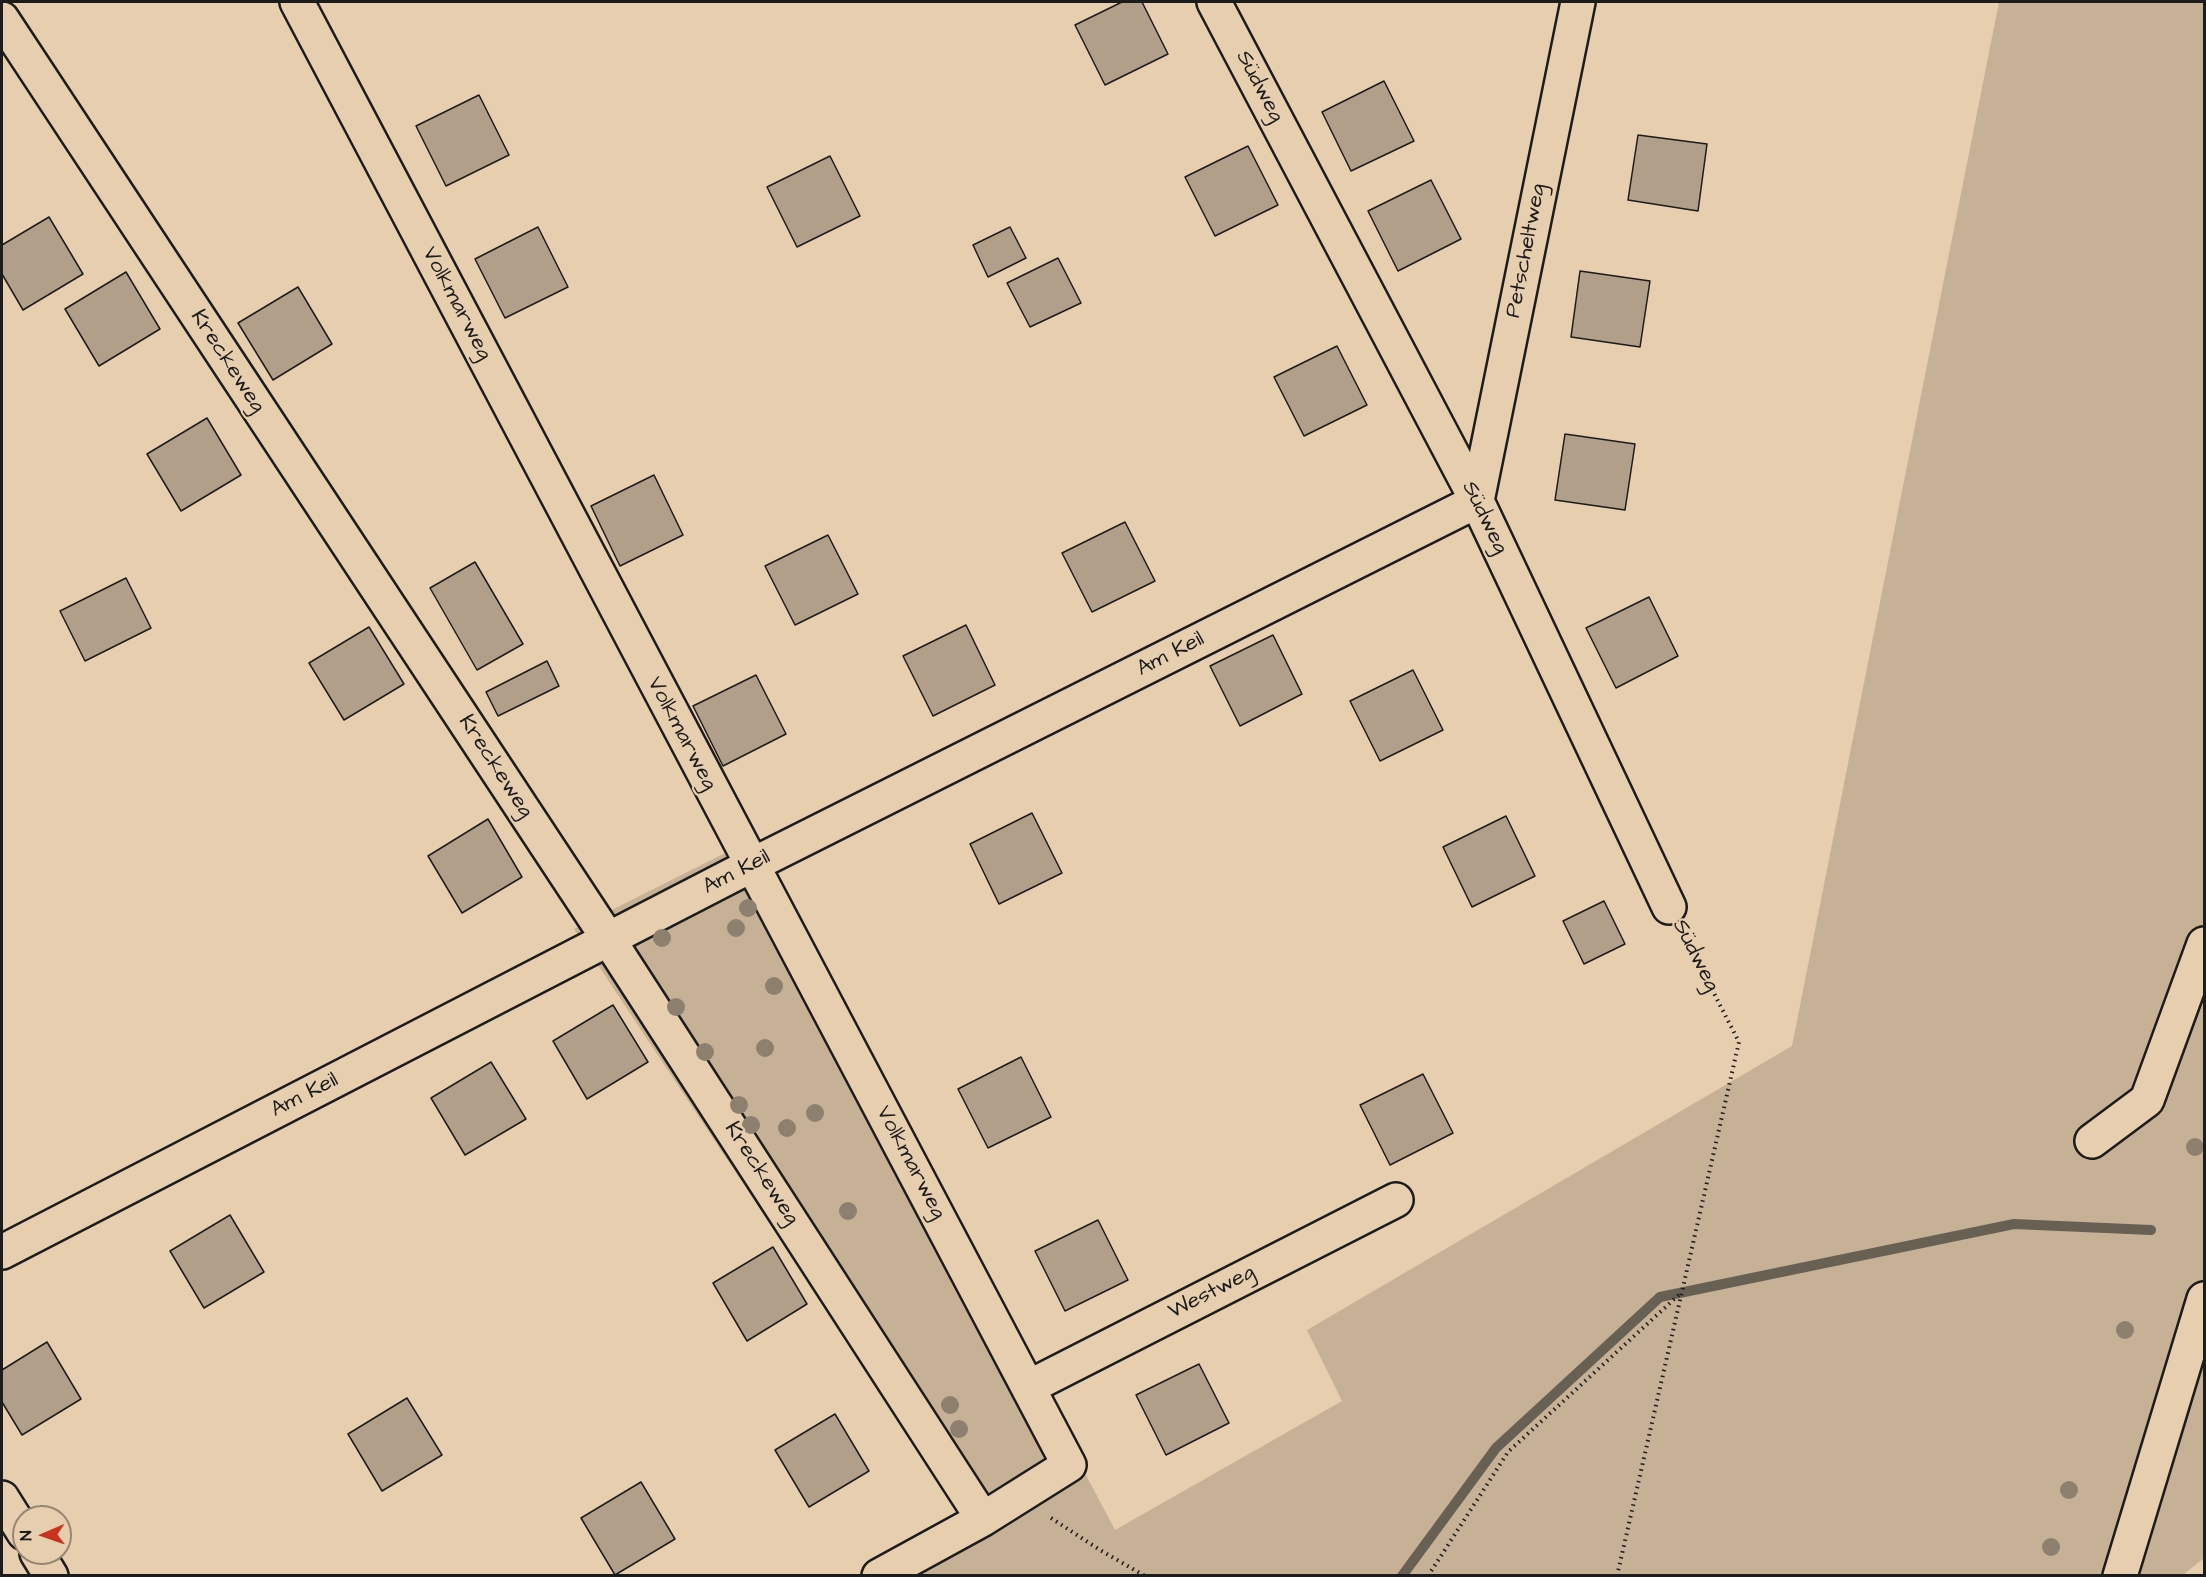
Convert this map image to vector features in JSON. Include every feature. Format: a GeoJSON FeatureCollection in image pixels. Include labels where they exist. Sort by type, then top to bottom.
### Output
{"type":"FeatureCollection","features":[{"type":"Feature","properties":{"kind":"street","name":"Volkmarweg"},"geometry":{"type":"LineString","coordinates":[[297,2],[750,866],[1069,1466],[1020,1497]]}},
{"type":"Feature","properties":{"kind":"street","name":"Südweg"},"geometry":{"type":"LineString","coordinates":[[1214,2],[1476,501],[1669,907]]}},
{"type":"Feature","properties":{"kind":"street","name":"Petscheltweg"},"geometry":{"type":"LineString","coordinates":[[1476,501],[1578,2]]}},
{"type":"Feature","properties":{"kind":"street","name":"Kreckeweg"},"geometry":{"type":"LineString","coordinates":[[2,19],[609,940],[983,1519]]}},
{"type":"Feature","properties":{"kind":"street","name":"Am Keil"},"geometry":{"type":"LineString","coordinates":[[2,1252],[750,866],[1476,501]]}},
{"type":"Feature","properties":{"kind":"street"},"geometry":{"type":"LineString","coordinates":[[2092,1141],[2147,1100],[2205,944]]}},
{"type":"Feature","properties":{"kind":"street","name":"Westweg"},"geometry":{"type":"LineString","coordinates":[[1029,1387],[1396,1200]]}},
{"type":"Feature","properties":{"kind":"street"},"geometry":{"type":"LineString","coordinates":[[2124,1563],[2205,1299]]}},
{"type":"Feature","properties":{"kind":"street"},"geometry":{"type":"LineString","coordinates":[[879,1575],[1020,1497]]}},
{"type":"Feature","properties":{"kind":"street"},"geometry":{"type":"LineString","coordinates":[[2,1498],[12,1514]]}},
{"type":"Feature","properties":{"kind":"path","name":"Südweg"},"geometry":{"type":"LineString","coordinates":[[1669,907],[1739,1042],[1682,1292]]}},
{"type":"Feature","properties":{"kind":"path"},"geometry":{"type":"LineString","coordinates":[[1428,1575],[1508,1452],[1682,1292]]}},
{"type":"Feature","properties":{"kind":"path"},"geometry":{"type":"LineString","coordinates":[[1617,1575],[1682,1292]]}},
{"type":"Feature","properties":{"kind":"path"},"geometry":{"type":"LineString","coordinates":[[1020,1497],[1100,1550],[1145,1575]]}},
{"type":"Feature","properties":{"kind":"shaded area"},"geometry":{"type":"Polygon","coordinates":[[[1999,2],[2204,2],[2204,1558],[2183,1575],[897,1575],[974,1531],[574,929],[751,840],[1115,1530],[1342,1401],[1307,1330],[1792,1046],[1999,2]]]}},
{"type":"Feature","properties":{"kind":"building"},"geometry":{"type":"Polygon","coordinates":[[[1122,2],[1142,2],[1168,54],[1105,85],[1075,25],[1122,2]]]}},
{"type":"Feature","properties":{"kind":"building"},"geometry":{"type":"Polygon","coordinates":[[[1384,81],[1414,141],[1351,171],[1322,112],[1384,81]]]}},
{"type":"Feature","properties":{"kind":"building"},"geometry":{"type":"Polygon","coordinates":[[[479,95],[509,155],[446,186],[416,126],[479,95]]]}},
{"type":"Feature","properties":{"kind":"building"},"geometry":{"type":"Polygon","coordinates":[[[1638,135],[1707,144],[1698,211],[1628,200],[1638,135]]]}},
{"type":"Feature","properties":{"kind":"building"},"geometry":{"type":"Polygon","coordinates":[[[1248,146],[1278,205],[1215,236],[1185,177],[1248,146]]]}},
{"type":"Feature","properties":{"kind":"building"},"geometry":{"type":"Polygon","coordinates":[[[830,156],[860,216],[797,247],[767,187],[830,156]]]}},
{"type":"Feature","properties":{"kind":"building"},"geometry":{"type":"Polygon","coordinates":[[[1431,180],[1461,239],[1398,271],[1368,211],[1431,180]]]}},
{"type":"Feature","properties":{"kind":"building"},"geometry":{"type":"Polygon","coordinates":[[[49,217],[83,274],[23,310],[2,274],[2,245],[49,217]]]}},
{"type":"Feature","properties":{"kind":"building"},"geometry":{"type":"Polygon","coordinates":[[[538,227],[568,287],[505,318],[475,259],[538,227]]]}},
{"type":"Feature","properties":{"kind":"building"},"geometry":{"type":"Polygon","coordinates":[[[1010,227],[1026,258],[988,277],[973,245],[1010,227]]]}},
{"type":"Feature","properties":{"kind":"building"},"geometry":{"type":"Polygon","coordinates":[[[1058,258],[1081,303],[1030,327],[1007,283],[1058,258]]]}},
{"type":"Feature","properties":{"kind":"building"},"geometry":{"type":"Polygon","coordinates":[[[1580,271],[1650,281],[1640,347],[1571,337],[1580,271]]]}},
{"type":"Feature","properties":{"kind":"building"},"geometry":{"type":"Polygon","coordinates":[[[126,272],[160,329],[99,366],[65,309],[126,272]]]}},
{"type":"Feature","properties":{"kind":"building"},"geometry":{"type":"Polygon","coordinates":[[[298,287],[332,344],[273,380],[238,323],[298,287]]]}},
{"type":"Feature","properties":{"kind":"building"},"geometry":{"type":"Polygon","coordinates":[[[1337,346],[1367,405],[1304,436],[1274,377],[1337,346]]]}},
{"type":"Feature","properties":{"kind":"building"},"geometry":{"type":"Polygon","coordinates":[[[207,418],[241,475],[181,511],[147,454],[207,418]]]}},
{"type":"Feature","properties":{"kind":"building"},"geometry":{"type":"Polygon","coordinates":[[[1565,434],[1635,444],[1625,510],[1555,500],[1565,434]]]}},
{"type":"Feature","properties":{"kind":"building"},"geometry":{"type":"Polygon","coordinates":[[[654,475],[683,535],[620,566],[591,506],[654,475]]]}},
{"type":"Feature","properties":{"kind":"building"},"geometry":{"type":"Polygon","coordinates":[[[1125,522],[1155,581],[1092,612],[1062,553],[1125,522]]]}},
{"type":"Feature","properties":{"kind":"building"},"geometry":{"type":"Polygon","coordinates":[[[828,535],[858,594],[795,625],[765,566],[828,535]]]}},
{"type":"Feature","properties":{"kind":"building"},"geometry":{"type":"Polygon","coordinates":[[[475,562],[523,644],[477,670],[430,588],[475,562]]]}},
{"type":"Feature","properties":{"kind":"building"},"geometry":{"type":"Polygon","coordinates":[[[126,578],[151,628],[85,661],[60,611],[126,578]]]}},
{"type":"Feature","properties":{"kind":"building"},"geometry":{"type":"Polygon","coordinates":[[[1649,597],[1678,656],[1616,688],[1586,628],[1649,597]]]}},
{"type":"Feature","properties":{"kind":"building"},"geometry":{"type":"Polygon","coordinates":[[[966,625],[995,685],[933,716],[903,656],[966,625]]]}},
{"type":"Feature","properties":{"kind":"building"},"geometry":{"type":"Polygon","coordinates":[[[369,627],[404,684],[344,720],[309,663],[369,627]]]}},
{"type":"Feature","properties":{"kind":"building"},"geometry":{"type":"Polygon","coordinates":[[[1273,635],[1302,694],[1240,726],[1210,666],[1273,635]]]}},
{"type":"Feature","properties":{"kind":"building"},"geometry":{"type":"Polygon","coordinates":[[[547,661],[559,686],[498,716],[486,692],[547,661]]]}},
{"type":"Feature","properties":{"kind":"building"},"geometry":{"type":"Polygon","coordinates":[[[1413,670],[1443,730],[1380,761],[1350,701],[1413,670]]]}},
{"type":"Feature","properties":{"kind":"building"},"geometry":{"type":"Polygon","coordinates":[[[756,675],[786,734],[723,766],[693,706],[756,675]]]}},
{"type":"Feature","properties":{"kind":"building"},"geometry":{"type":"Polygon","coordinates":[[[1032,813],[1062,873],[999,904],[970,844],[1032,813]]]}},
{"type":"Feature","properties":{"kind":"building"},"geometry":{"type":"Polygon","coordinates":[[[1506,816],[1535,876],[1472,907],[1443,847],[1506,816]]]}},
{"type":"Feature","properties":{"kind":"building"},"geometry":{"type":"Polygon","coordinates":[[[488,819],[522,877],[462,913],[428,856],[488,819]]]}},
{"type":"Feature","properties":{"kind":"building"},"geometry":{"type":"Polygon","coordinates":[[[1604,901],[1625,944],[1584,964],[1563,921],[1604,901]]]}},
{"type":"Feature","properties":{"kind":"building"},"geometry":{"type":"Polygon","coordinates":[[[613,1005],[648,1062],[587,1099],[553,1041],[613,1005]]]}},
{"type":"Feature","properties":{"kind":"building"},"geometry":{"type":"Polygon","coordinates":[[[1021,1057],[1051,1117],[988,1148],[958,1089],[1021,1057]]]}},
{"type":"Feature","properties":{"kind":"building"},"geometry":{"type":"Polygon","coordinates":[[[491,1062],[526,1119],[465,1155],[431,1098],[491,1062]]]}},
{"type":"Feature","properties":{"kind":"building"},"geometry":{"type":"Polygon","coordinates":[[[1423,1074],[1453,1133],[1390,1165],[1360,1105],[1423,1074]]]}},
{"type":"Feature","properties":{"kind":"building"},"geometry":{"type":"Polygon","coordinates":[[[230,1215],[264,1272],[204,1308],[170,1251],[230,1215]]]}},
{"type":"Feature","properties":{"kind":"building"},"geometry":{"type":"Polygon","coordinates":[[[1098,1220],[1128,1280],[1065,1311],[1035,1251],[1098,1220]]]}},
{"type":"Feature","properties":{"kind":"building"},"geometry":{"type":"Polygon","coordinates":[[[773,1247],[807,1304],[747,1341],[713,1283],[773,1247]]]}},
{"type":"Feature","properties":{"kind":"building"},"geometry":{"type":"Polygon","coordinates":[[[47,1342],[81,1399],[22,1435],[2,1402],[2,1370],[47,1342]]]}},
{"type":"Feature","properties":{"kind":"building"},"geometry":{"type":"Polygon","coordinates":[[[1199,1364],[1229,1423],[1166,1455],[1136,1395],[1199,1364]]]}},
{"type":"Feature","properties":{"kind":"building"},"geometry":{"type":"Polygon","coordinates":[[[407,1398],[442,1455],[382,1491],[348,1434],[407,1398]]]}},
{"type":"Feature","properties":{"kind":"building"},"geometry":{"type":"Polygon","coordinates":[[[835,1414],[869,1471],[809,1507],[775,1450],[835,1414]]]}},
{"type":"Feature","properties":{"kind":"building"},"geometry":{"type":"Polygon","coordinates":[[[641,1482],[675,1539],[615,1575],[581,1518],[641,1482]]]}},
{"type":"Feature","properties":{"kind":"waterway"},"geometry":{"type":"LineString","coordinates":[[1402,1576],[1496,1448],[1660,1297],[2014,1224],[2151,1230]]}}]}
